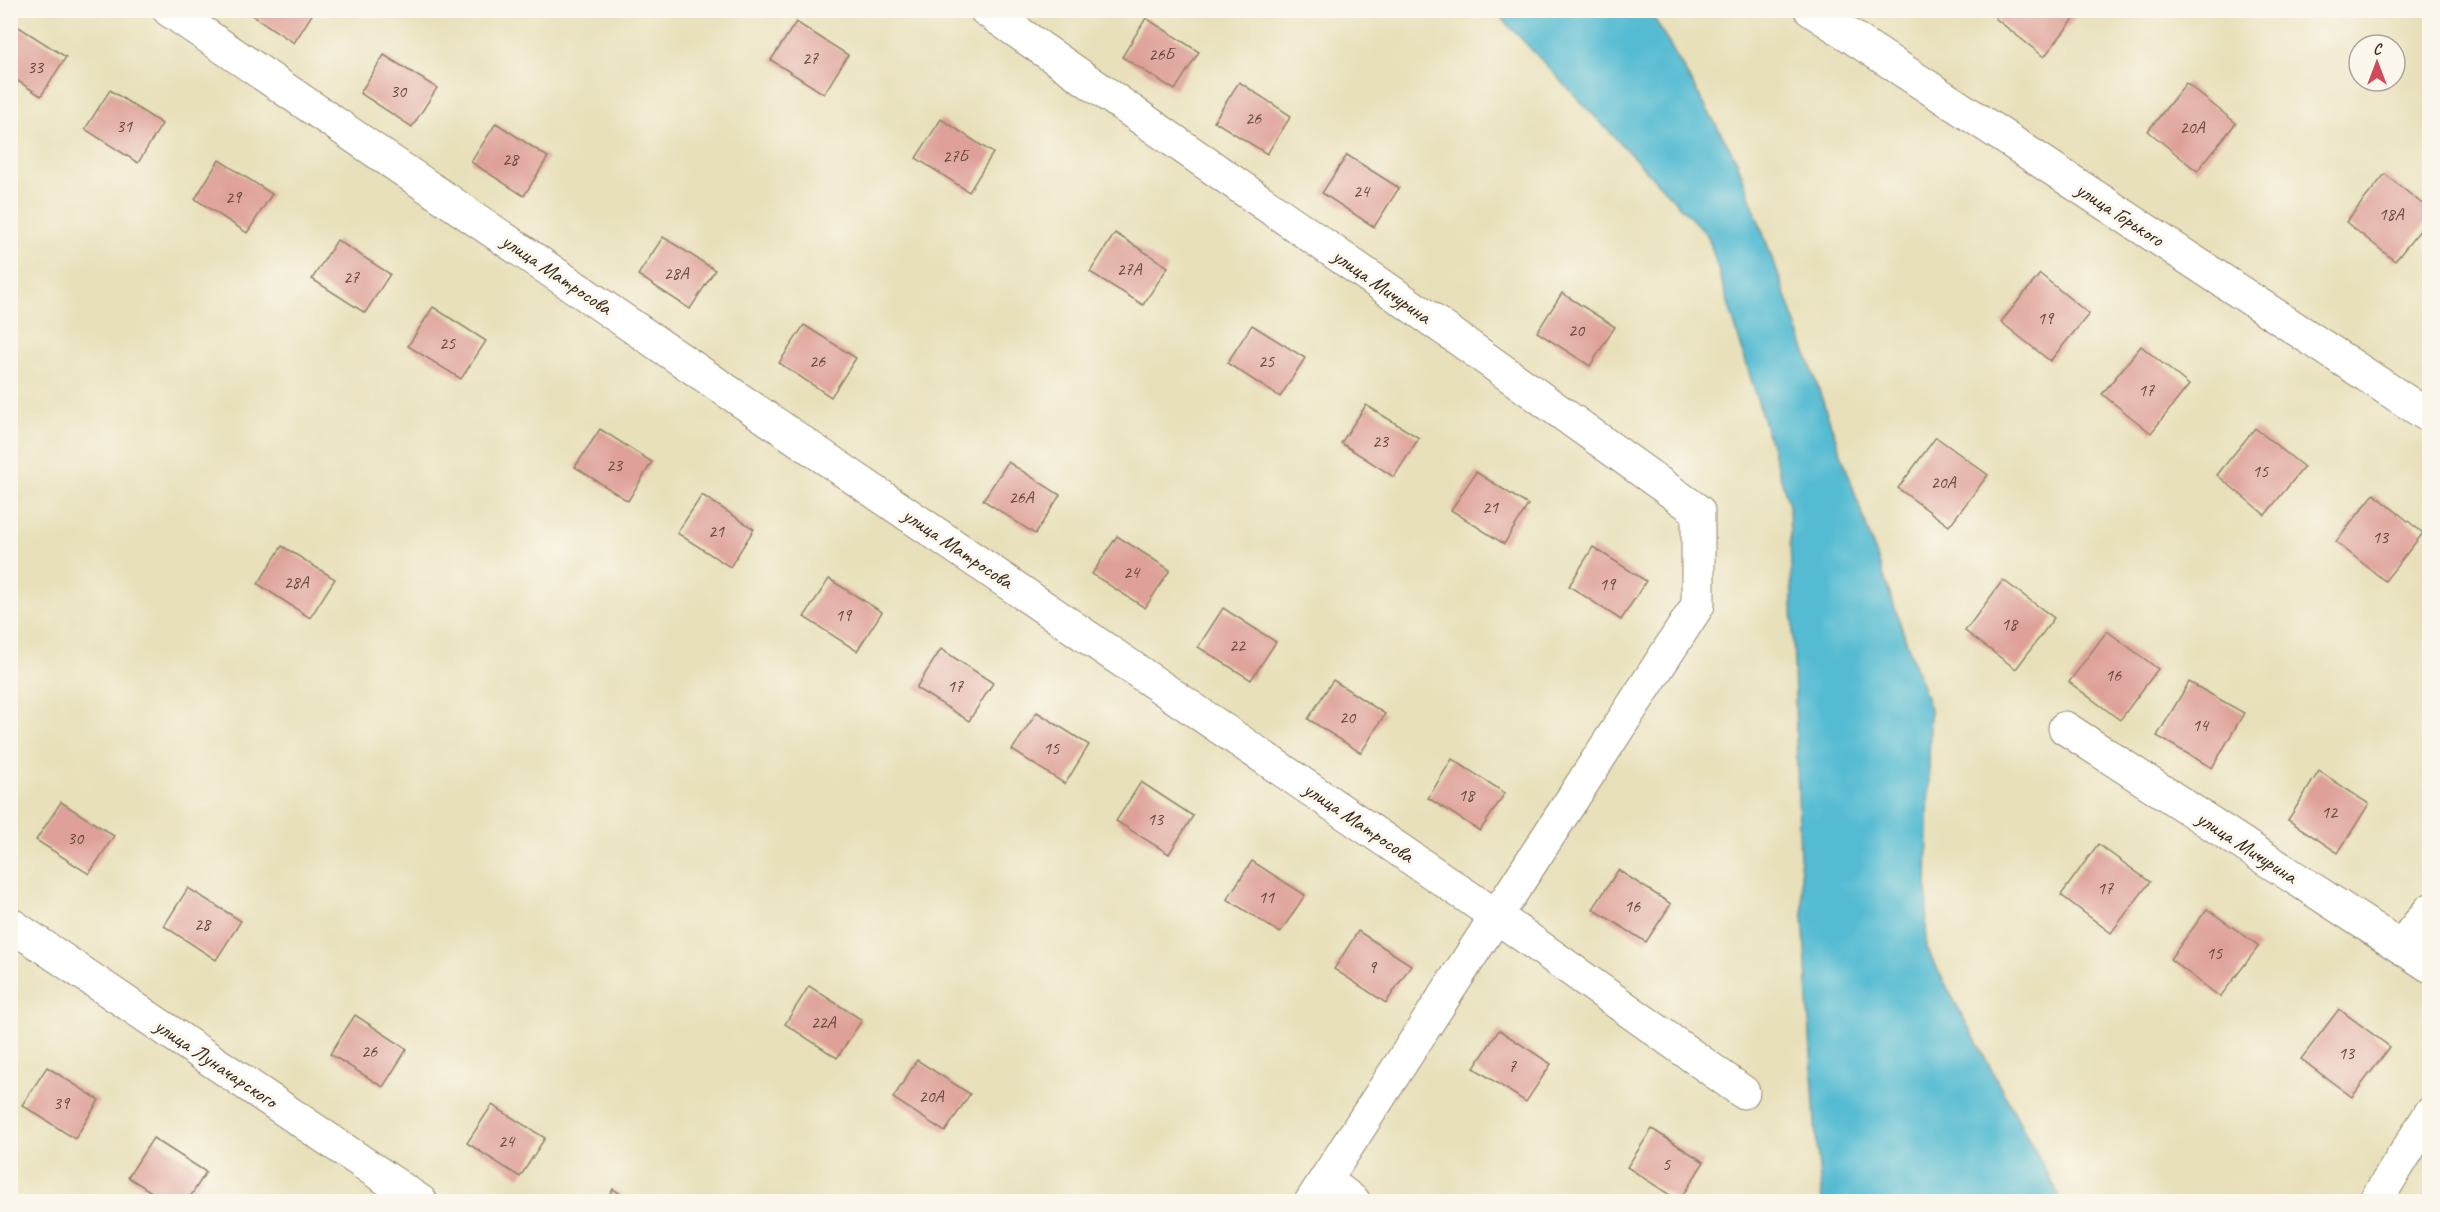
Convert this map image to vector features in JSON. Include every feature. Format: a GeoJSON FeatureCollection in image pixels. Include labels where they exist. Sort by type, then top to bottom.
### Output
{"type":"FeatureCollection","features":[{"type":"Feature","properties":{"kind":"street","name":"улица Матросова"},"geometry":{"type":"LineString","coordinates":[[169,10],[1497,916],[1743,1092]]}},
{"type":"Feature","properties":{"kind":"street","name":"улица Мичурина"},"geometry":{"type":"LineString","coordinates":[[986,10],[1446,330],[1698,511],[1698,605],[1497,916]]}},
{"type":"Feature","properties":{"kind":"street","name":"улица Горького"},"geometry":{"type":"LineString","coordinates":[[1811,10],[2430,417]]}},
{"type":"Feature","properties":{"kind":"street","name":"улица Мичурина"},"geometry":{"type":"LineString","coordinates":[[2065,728],[2430,966]]}},
{"type":"Feature","properties":{"kind":"street"},"geometry":{"type":"LineString","coordinates":[[2400,946],[2430,910]]}},
{"type":"Feature","properties":{"kind":"street"},"geometry":{"type":"LineString","coordinates":[[1354,1202],[1319,1190],[1497,916]]}},
{"type":"Feature","properties":{"kind":"street","name":"улица Луначарского"},"geometry":{"type":"LineString","coordinates":[[10,924],[422,1202]]}},
{"type":"Feature","properties":{"kind":"street"},"geometry":{"type":"LineString","coordinates":[[2375,1202],[2430,1114]]}},
{"type":"Feature","properties":{"kind":"water"},"geometry":{"type":"Polygon","coordinates":[[[1495,11],[1650,11],[1736,159],[1930,709],[1926,948],[2062,1201],[1822,1201],[1815,1124],[1800,859],[1789,505],[1708,236],[1495,11]]]}},
{"type":"Feature","properties":{"kind":"building"},"geometry":{"type":"Polygon","coordinates":[[[244,10],[315,10],[294,43],[244,10]]]}},
{"type":"Feature","properties":{"kind":"building"},"geometry":{"type":"Polygon","coordinates":[[[2000,10],[2081,10],[2044,57],[1995,18],[2000,10]]]}},
{"type":"Feature","properties":{"kind":"building"},"geometry":{"type":"Polygon","coordinates":[[[1146,18],[1199,52],[1175,90],[1122,57],[1146,18]]]}},
{"type":"Feature","properties":{"kind":"building"},"geometry":{"type":"Polygon","coordinates":[[[796,22],[848,55],[824,94],[771,60],[796,22]]]}},
{"type":"Feature","properties":{"kind":"building"},"geometry":{"type":"Polygon","coordinates":[[[14,24],[66,57],[41,96],[10,76],[10,29],[14,24]]]}},
{"type":"Feature","properties":{"kind":"building"},"geometry":{"type":"Polygon","coordinates":[[[384,55],[437,88],[412,127],[360,93],[384,55]]]}},
{"type":"Feature","properties":{"kind":"building"},"geometry":{"type":"Polygon","coordinates":[[[1239,82],[1291,116],[1267,154],[1214,121],[1239,82]]]}},
{"type":"Feature","properties":{"kind":"building"},"geometry":{"type":"Polygon","coordinates":[[[2186,83],[2236,123],[2197,171],[2148,131],[2186,83]]]}},
{"type":"Feature","properties":{"kind":"building"},"geometry":{"type":"Polygon","coordinates":[[[110,90],[162,124],[138,163],[85,129],[110,90]]]}},
{"type":"Feature","properties":{"kind":"building"},"geometry":{"type":"Polygon","coordinates":[[[941,119],[993,153],[969,192],[916,158],[941,119]]]}},
{"type":"Feature","properties":{"kind":"building"},"geometry":{"type":"Polygon","coordinates":[[[496,123],[548,157],[524,196],[471,162],[496,123]]]}},
{"type":"Feature","properties":{"kind":"building"},"geometry":{"type":"Polygon","coordinates":[[[1347,155],[1399,188],[1374,227],[1322,193],[1347,155]]]}},
{"type":"Feature","properties":{"kind":"building"},"geometry":{"type":"Polygon","coordinates":[[[219,160],[272,194],[247,233],[195,199],[219,160]]]}},
{"type":"Feature","properties":{"kind":"building"},"geometry":{"type":"Polygon","coordinates":[[[2385,174],[2430,210],[2430,218],[2395,261],[2346,222],[2385,174]]]}},
{"type":"Feature","properties":{"kind":"building"},"geometry":{"type":"Polygon","coordinates":[[[1115,233],[1168,267],[1143,305],[1090,272],[1115,233]]]}},
{"type":"Feature","properties":{"kind":"building"},"geometry":{"type":"Polygon","coordinates":[[[663,237],[715,270],[690,309],[638,275],[663,237]]]}},
{"type":"Feature","properties":{"kind":"building"},"geometry":{"type":"Polygon","coordinates":[[[337,240],[390,274],[365,313],[312,279],[337,240]]]}},
{"type":"Feature","properties":{"kind":"building"},"geometry":{"type":"Polygon","coordinates":[[[2040,274],[2089,314],[2050,361],[2001,322],[2040,274]]]}},
{"type":"Feature","properties":{"kind":"building"},"geometry":{"type":"Polygon","coordinates":[[[1562,293],[1615,327],[1590,366],[1537,332],[1562,293]]]}},
{"type":"Feature","properties":{"kind":"building"},"geometry":{"type":"Polygon","coordinates":[[[433,307],[486,341],[461,379],[408,346],[433,307]]]}},
{"type":"Feature","properties":{"kind":"building"},"geometry":{"type":"Polygon","coordinates":[[[804,325],[856,358],[831,397],[779,363],[804,325]]]}},
{"type":"Feature","properties":{"kind":"building"},"geometry":{"type":"Polygon","coordinates":[[[1252,325],[1305,358],[1280,397],[1227,363],[1252,325]]]}},
{"type":"Feature","properties":{"kind":"building"},"geometry":{"type":"Polygon","coordinates":[[[2141,346],[2189,385],[2151,433],[2102,394],[2141,346]]]}},
{"type":"Feature","properties":{"kind":"building"},"geometry":{"type":"Polygon","coordinates":[[[1366,405],[1419,438],[1394,477],[1341,443],[1366,405]]]}},
{"type":"Feature","properties":{"kind":"building"},"geometry":{"type":"Polygon","coordinates":[[[2255,428],[2304,467],[2265,515],[2217,475],[2255,428]]]}},
{"type":"Feature","properties":{"kind":"building"},"geometry":{"type":"Polygon","coordinates":[[[600,429],[652,462],[628,501],[575,467],[600,429]]]}},
{"type":"Feature","properties":{"kind":"building"},"geometry":{"type":"Polygon","coordinates":[[[1936,437],[1988,475],[1949,526],[1898,488],[1936,437]]]}},
{"type":"Feature","properties":{"kind":"building"},"geometry":{"type":"Polygon","coordinates":[[[1008,462],[1060,495],[1035,534],[983,500],[1008,462]]]}},
{"type":"Feature","properties":{"kind":"building"},"geometry":{"type":"Polygon","coordinates":[[[1476,472],[1528,505],[1504,544],[1451,510],[1476,472]]]}},
{"type":"Feature","properties":{"kind":"building"},"geometry":{"type":"Polygon","coordinates":[[[2374,494],[2423,533],[2385,581],[2336,542],[2374,494]]]}},
{"type":"Feature","properties":{"kind":"building"},"geometry":{"type":"Polygon","coordinates":[[[702,495],[754,529],[730,567],[677,533],[702,495]]]}},
{"type":"Feature","properties":{"kind":"building"},"geometry":{"type":"Polygon","coordinates":[[[1117,536],[1170,570],[1145,608],[1092,574],[1117,536]]]}},
{"type":"Feature","properties":{"kind":"building"},"geometry":{"type":"Polygon","coordinates":[[[282,546],[335,579],[310,618],[258,584],[282,546]]]}},
{"type":"Feature","properties":{"kind":"building"},"geometry":{"type":"Polygon","coordinates":[[[1593,547],[1646,581],[1621,620],[1569,586],[1593,547]]]}},
{"type":"Feature","properties":{"kind":"building"},"geometry":{"type":"Polygon","coordinates":[[[829,579],[882,612],[857,651],[804,617],[829,579]]]}},
{"type":"Feature","properties":{"kind":"building"},"geometry":{"type":"Polygon","coordinates":[[[2003,580],[2054,618],[2016,669],[1965,631],[2003,580]]]}},
{"type":"Feature","properties":{"kind":"building"},"geometry":{"type":"Polygon","coordinates":[[[1223,608],[1276,642],[1251,680],[1198,647],[1223,608]]]}},
{"type":"Feature","properties":{"kind":"building"},"geometry":{"type":"Polygon","coordinates":[[[2107,631],[2158,669],[2120,720],[2069,682],[2107,631]]]}},
{"type":"Feature","properties":{"kind":"building"},"geometry":{"type":"Polygon","coordinates":[[[941,649],[993,683],[969,721],[916,688],[941,649]]]}},
{"type":"Feature","properties":{"kind":"building"},"geometry":{"type":"Polygon","coordinates":[[[1333,680],[1385,714],[1361,753],[1308,719],[1333,680]]]}},
{"type":"Feature","properties":{"kind":"building"},"geometry":{"type":"Polygon","coordinates":[[[2189,682],[2244,713],[2212,768],[2157,736],[2189,682]]]}},
{"type":"Feature","properties":{"kind":"building"},"geometry":{"type":"Polygon","coordinates":[[[1037,712],[1089,745],[1065,784],[1012,750],[1037,712]]]}},
{"type":"Feature","properties":{"kind":"building"},"geometry":{"type":"Polygon","coordinates":[[[1452,759],[1505,793],[1480,831],[1428,798],[1452,759]]]}},
{"type":"Feature","properties":{"kind":"building"},"geometry":{"type":"Polygon","coordinates":[[[2319,771],[2369,804],[2338,853],[2288,820],[2319,771]]]}},
{"type":"Feature","properties":{"kind":"building"},"geometry":{"type":"Polygon","coordinates":[[[1141,782],[1193,816],[1169,854],[1116,821],[1141,782]]]}},
{"type":"Feature","properties":{"kind":"building"},"geometry":{"type":"Polygon","coordinates":[[[61,802],[114,836],[89,874],[36,840],[61,802]]]}},
{"type":"Feature","properties":{"kind":"building"},"geometry":{"type":"Polygon","coordinates":[[[2098,844],[2150,882],[2111,933],[2061,895],[2098,844]]]}},
{"type":"Feature","properties":{"kind":"building"},"geometry":{"type":"Polygon","coordinates":[[[1252,861],[1305,895],[1280,933],[1227,899],[1252,861]]]}},
{"type":"Feature","properties":{"kind":"building"},"geometry":{"type":"Polygon","coordinates":[[[1618,870],[1671,904],[1646,942],[1593,909],[1618,870]]]}},
{"type":"Feature","properties":{"kind":"building"},"geometry":{"type":"Polygon","coordinates":[[[188,888],[241,921],[216,960],[164,926],[188,888]]]}},
{"type":"Feature","properties":{"kind":"building"},"geometry":{"type":"Polygon","coordinates":[[[2207,909],[2259,946],[2220,997],[2170,959],[2207,909]]]}},
{"type":"Feature","properties":{"kind":"building"},"geometry":{"type":"Polygon","coordinates":[[[1358,931],[1411,965],[1386,1003],[1334,969],[1358,931]]]}},
{"type":"Feature","properties":{"kind":"building"},"geometry":{"type":"Polygon","coordinates":[[[809,986],[862,1020],[837,1058],[785,1024],[809,986]]]}},
{"type":"Feature","properties":{"kind":"building"},"geometry":{"type":"Polygon","coordinates":[[[2339,1009],[2390,1047],[2352,1097],[2301,1059],[2339,1009]]]}},
{"type":"Feature","properties":{"kind":"building"},"geometry":{"type":"Polygon","coordinates":[[[355,1015],[407,1049],[383,1087],[330,1054],[355,1015]]]}},
{"type":"Feature","properties":{"kind":"building"},"geometry":{"type":"Polygon","coordinates":[[[1499,1030],[1551,1064],[1526,1102],[1474,1068],[1499,1030]]]}},
{"type":"Feature","properties":{"kind":"building"},"geometry":{"type":"Polygon","coordinates":[[[917,1060],[970,1094],[945,1132],[893,1098],[917,1060]]]}},
{"type":"Feature","properties":{"kind":"building"},"geometry":{"type":"Polygon","coordinates":[[[47,1067],[99,1100],[75,1139],[22,1105],[47,1067]]]}},
{"type":"Feature","properties":{"kind":"building"},"geometry":{"type":"Polygon","coordinates":[[[492,1105],[545,1138],[520,1177],[467,1143],[492,1105]]]}},
{"type":"Feature","properties":{"kind":"building"},"geometry":{"type":"Polygon","coordinates":[[[1652,1129],[1704,1162],[1679,1201],[1627,1167],[1652,1129]]]}},
{"type":"Feature","properties":{"kind":"building"},"geometry":{"type":"Polygon","coordinates":[[[153,1138],[206,1172],[187,1202],[167,1202],[128,1177],[153,1138]]]}},
{"type":"Feature","properties":{"kind":"building"},"geometry":{"type":"Polygon","coordinates":[[[613,1189],[633,1202],[605,1202],[613,1189]]]}}]}
